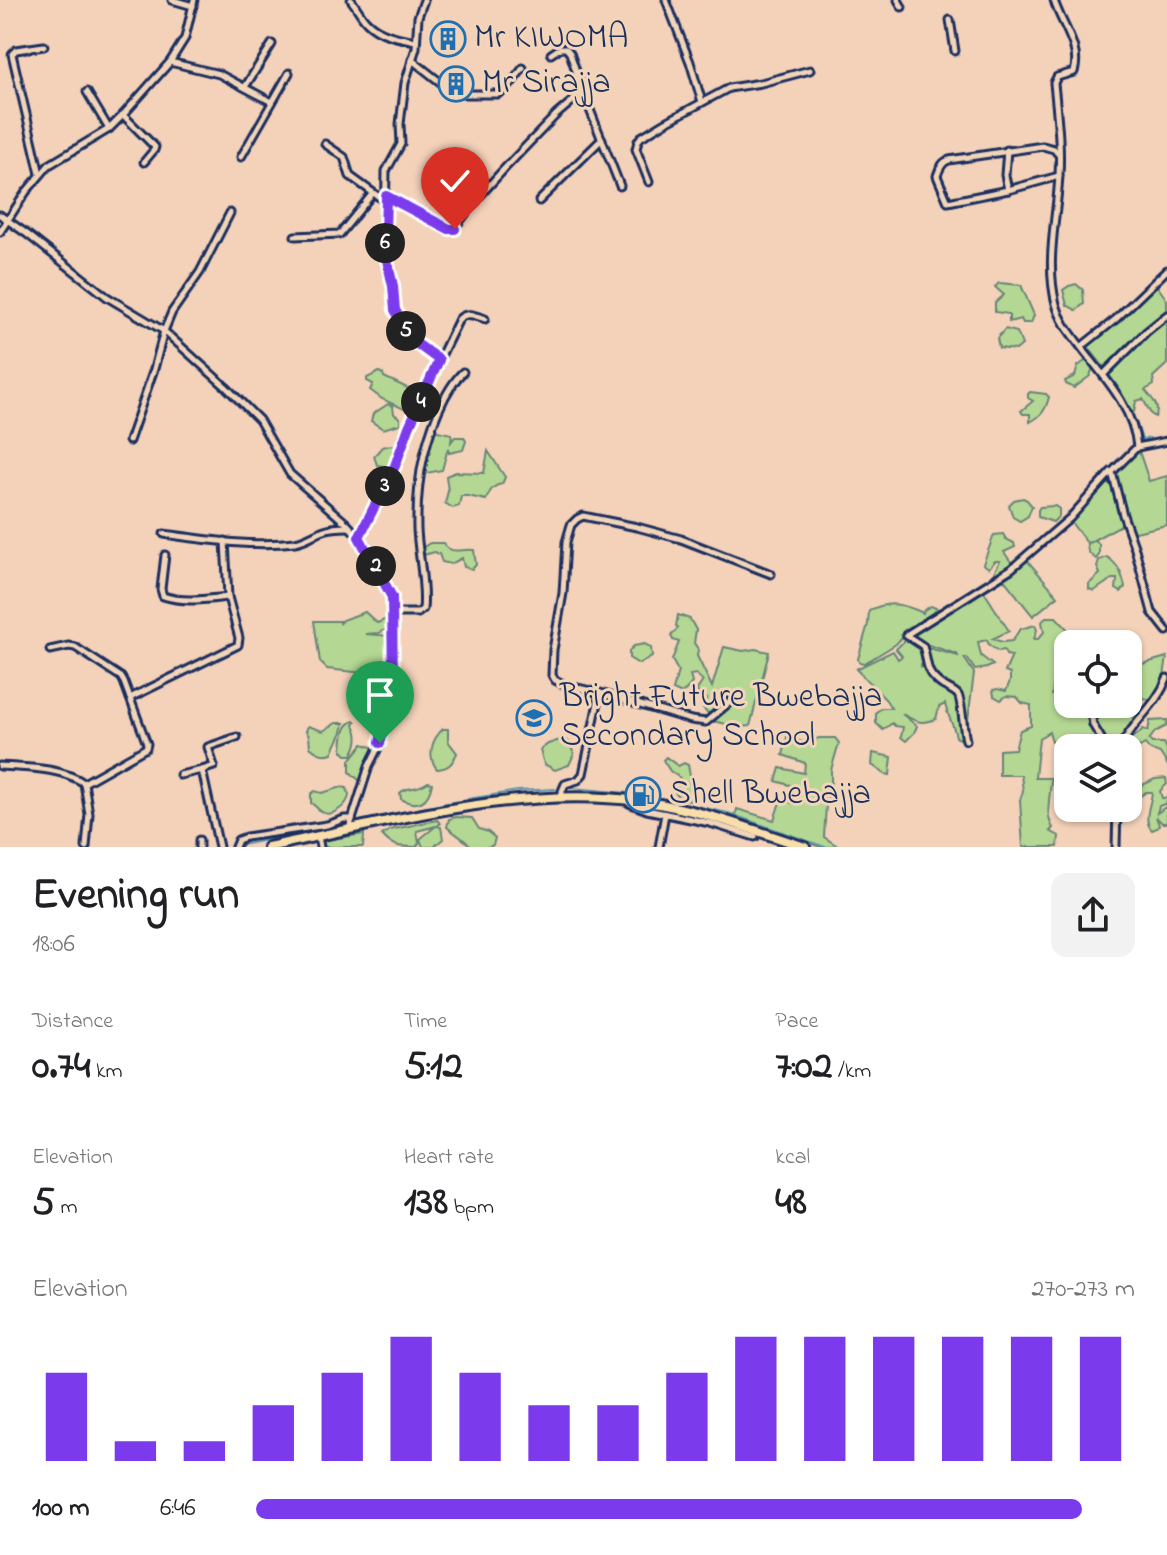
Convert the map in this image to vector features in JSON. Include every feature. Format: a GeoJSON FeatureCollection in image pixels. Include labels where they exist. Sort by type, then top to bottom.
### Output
{"type":"FeatureCollection","features":[{"type":"Feature","properties":{"kind":"main road"},"geometry":{"type":"LineString","coordinates":[[268,847],[483,803],[562,797],[620,799],[681,808],[805,847]]}},
{"type":"Feature","properties":{"kind":"street"},"geometry":{"type":"LineString","coordinates":[[0,232],[40,175],[58,158],[109,129],[170,62],[185,38],[193,3],[172,0]]}},
{"type":"Feature","properties":{"kind":"street"},"geometry":{"type":"LineString","coordinates":[[424,0],[404,93],[401,144],[386,171],[385,234],[395,310],[409,338],[439,360]]}},
{"type":"Feature","properties":{"kind":"street"},"geometry":{"type":"LineString","coordinates":[[666,0],[702,102]]}},
{"type":"Feature","properties":{"kind":"street"},"geometry":{"type":"LineString","coordinates":[[898,0],[902,7]]}},
{"type":"Feature","properties":{"kind":"street"},"geometry":{"type":"LineString","coordinates":[[1054,0],[1073,44],[1076,62],[1074,72],[1057,77],[1054,83],[1060,138],[1052,238],[1053,291],[1067,330],[1103,375],[1130,419],[1137,447]]}},
{"type":"Feature","properties":{"kind":"street"},"geometry":{"type":"LineString","coordinates":[[353,2],[373,27],[392,36],[416,41]]}},
{"type":"Feature","properties":{"kind":"street"},"geometry":{"type":"LineString","coordinates":[[950,20],[955,51]]}},
{"type":"Feature","properties":{"kind":"street"},"geometry":{"type":"LineString","coordinates":[[244,87],[272,44]]}},
{"type":"Feature","properties":{"kind":"street"},"geometry":{"type":"LineString","coordinates":[[40,175],[12,54],[16,50],[44,46]]}},
{"type":"Feature","properties":{"kind":"street"},"geometry":{"type":"LineString","coordinates":[[551,54],[560,48],[566,48],[570,53],[620,186]]}},
{"type":"Feature","properties":{"kind":"street"},"geometry":{"type":"LineString","coordinates":[[412,60],[449,89],[466,94],[498,94],[507,89],[523,68]]}},
{"type":"Feature","properties":{"kind":"street"},"geometry":{"type":"LineString","coordinates":[[170,62],[219,74],[272,102]]}},
{"type":"Feature","properties":{"kind":"street"},"geometry":{"type":"LineString","coordinates":[[649,182],[636,149],[638,141],[729,88],[810,70]]}},
{"type":"Feature","properties":{"kind":"street"},"geometry":{"type":"LineString","coordinates":[[241,157],[289,73]]}},
{"type":"Feature","properties":{"kind":"street"},"geometry":{"type":"LineString","coordinates":[[87,92],[109,129]]}},
{"type":"Feature","properties":{"kind":"street"},"geometry":{"type":"LineString","coordinates":[[325,144],[344,157],[350,176],[373,193],[454,229],[506,167],[583,92]]}},
{"type":"Feature","properties":{"kind":"street"},"geometry":{"type":"LineString","coordinates":[[123,115],[155,147],[144,162]]}},
{"type":"Feature","properties":{"kind":"street"},"geometry":{"type":"LineString","coordinates":[[539,201],[602,139]]}},
{"type":"Feature","properties":{"kind":"street"},"geometry":{"type":"LineString","coordinates":[[1059,156],[1054,149],[1043,146],[1007,150],[946,161],[937,176],[948,202],[1059,176]]}},
{"type":"Feature","properties":{"kind":"street"},"geometry":{"type":"LineString","coordinates":[[1007,150],[1005,175],[1008,190]]}},
{"type":"Feature","properties":{"kind":"street"},"geometry":{"type":"LineString","coordinates":[[295,236],[340,234],[373,193]]}},
{"type":"Feature","properties":{"kind":"street"},"geometry":{"type":"LineString","coordinates":[[129,441],[164,331],[176,305],[200,272],[230,213]]}},
{"type":"Feature","properties":{"kind":"street"},"geometry":{"type":"LineString","coordinates":[[0,215],[107,297],[164,331],[259,420],[290,474],[359,537],[389,591],[393,678],[383,738],[369,766],[349,830]]}},
{"type":"Feature","properties":{"kind":"street"},"geometry":{"type":"LineString","coordinates":[[1081,347],[1116,319],[1167,270]]}},
{"type":"Feature","properties":{"kind":"street"},"geometry":{"type":"LineString","coordinates":[[359,537],[395,466],[409,427],[459,319],[462,315],[470,315],[485,319]]}},
{"type":"Feature","properties":{"kind":"street"},"geometry":{"type":"LineString","coordinates":[[1103,375],[1167,315]]}},
{"type":"Feature","properties":{"kind":"street"},"geometry":{"type":"LineString","coordinates":[[392,613],[418,613],[423,609],[417,528],[419,479],[438,412],[456,377],[463,372]]}},
{"type":"Feature","properties":{"kind":"street"},"geometry":{"type":"LineString","coordinates":[[966,740],[958,695],[931,677],[923,646],[906,635],[1011,569],[1070,518],[1137,447],[1167,441]]}},
{"type":"Feature","properties":{"kind":"street"},"geometry":{"type":"LineString","coordinates":[[1112,472],[1152,612],[1167,631]]}},
{"type":"Feature","properties":{"kind":"street"},"geometry":{"type":"LineString","coordinates":[[731,701],[706,722],[555,680],[552,675],[553,650],[563,593],[566,542],[571,525],[583,516],[637,527],[681,539],[771,574]]}},
{"type":"Feature","properties":{"kind":"street"},"geometry":{"type":"LineString","coordinates":[[164,534],[245,543],[297,542],[326,529],[350,527]]}},
{"type":"Feature","properties":{"kind":"street"},"geometry":{"type":"LineString","coordinates":[[130,698],[238,645],[239,638],[228,597],[225,541]]}},
{"type":"Feature","properties":{"kind":"street"},"geometry":{"type":"LineString","coordinates":[[165,555],[163,596],[190,600],[228,597]]}},
{"type":"Feature","properties":{"kind":"street"},"geometry":{"type":"LineString","coordinates":[[50,650],[69,646],[79,649],[121,677],[147,746],[84,783]]}},
{"type":"Feature","properties":{"kind":"street"},"geometry":{"type":"LineString","coordinates":[[1129,734],[1158,698],[1167,678]]}},
{"type":"Feature","properties":{"kind":"street"},"geometry":{"type":"LineString","coordinates":[[562,797],[565,784],[578,780],[583,774],[600,693]]}},
{"type":"Feature","properties":{"kind":"street"},"geometry":{"type":"LineString","coordinates":[[180,775],[214,766],[208,747],[237,737]]}},
{"type":"Feature","properties":{"kind":"street"},"geometry":{"type":"LineString","coordinates":[[0,766],[65,773],[84,783]]}},
{"type":"Feature","properties":{"kind":"street"},"geometry":{"type":"LineString","coordinates":[[202,770],[219,847]]}},
{"type":"Feature","properties":{"kind":"street"},"geometry":{"type":"LineString","coordinates":[[84,783],[89,814],[86,847]]}},
{"type":"Feature","properties":{"kind":"street"},"geometry":{"type":"LineString","coordinates":[[620,799],[642,808],[755,837]]}},
{"type":"Feature","properties":{"kind":"street"},"geometry":{"type":"LineString","coordinates":[[659,847],[665,814]]}},
{"type":"Feature","properties":{"kind":"street"},"geometry":{"type":"LineString","coordinates":[[235,847],[238,840],[246,837],[352,819]]}},
{"type":"Feature","properties":{"kind":"street"},"geometry":{"type":"LineString","coordinates":[[1116,847],[1117,822]]}},
{"type":"Feature","properties":{"kind":"street"},"geometry":{"type":"LineString","coordinates":[[318,836],[320,847]]}},
{"type":"Feature","properties":{"kind":"green space"},"geometry":{"type":"Polygon","coordinates":[[[999,283],[1021,285],[1034,315],[1031,323],[1023,323],[1021,319],[1009,322],[1009,314],[995,312],[995,303],[1004,295],[995,287],[999,283]]]}},
{"type":"Feature","properties":{"kind":"green space"},"geometry":{"type":"Polygon","coordinates":[[[1155,283],[1167,300],[1167,311],[1109,365],[1103,366],[1086,344],[1155,283]]]}},
{"type":"Feature","properties":{"kind":"green space"},"geometry":{"type":"Polygon","coordinates":[[[1076,284],[1083,290],[1084,304],[1076,310],[1067,305],[1063,290],[1076,284]]]}},
{"type":"Feature","properties":{"kind":"green space"},"geometry":{"type":"Polygon","coordinates":[[[1167,317],[1167,364],[1153,377],[1154,385],[1145,390],[1155,403],[1157,413],[1155,417],[1151,414],[1143,399],[1136,401],[1132,413],[1110,372],[1149,330],[1167,317]]]}},
{"type":"Feature","properties":{"kind":"green space"},"geometry":{"type":"Polygon","coordinates":[[[1005,329],[1017,332],[1022,345],[1016,350],[999,348],[997,338],[1005,329]]]}},
{"type":"Feature","properties":{"kind":"green space"},"geometry":{"type":"Polygon","coordinates":[[[1088,359],[1093,367],[1090,376],[1074,388],[1066,384],[1065,381],[1075,376],[1078,366],[1088,359]]]}},
{"type":"Feature","properties":{"kind":"green space"},"geometry":{"type":"Polygon","coordinates":[[[379,372],[422,395],[413,413],[370,390],[373,384],[367,378],[379,372]]]}},
{"type":"Feature","properties":{"kind":"green space"},"geometry":{"type":"Polygon","coordinates":[[[1030,392],[1049,397],[1043,412],[1030,422],[1030,414],[1021,411],[1033,401],[1028,398],[1030,392]]]}},
{"type":"Feature","properties":{"kind":"green space"},"geometry":{"type":"Polygon","coordinates":[[[388,404],[393,406],[400,424],[383,429],[371,421],[373,414],[388,404]]]}},
{"type":"Feature","properties":{"kind":"green space"},"geometry":{"type":"Polygon","coordinates":[[[433,430],[452,434],[451,442],[455,437],[464,437],[466,441],[463,450],[449,453],[448,448],[442,470],[422,474],[433,430]]]}},
{"type":"Feature","properties":{"kind":"green space"},"geometry":{"type":"Polygon","coordinates":[[[392,445],[398,448],[389,467],[377,465],[374,456],[382,447],[392,445]]]}},
{"type":"Feature","properties":{"kind":"green space"},"geometry":{"type":"Polygon","coordinates":[[[1138,448],[1149,481],[1167,476],[1167,525],[1131,533],[1117,469],[1138,448]]]}},
{"type":"Feature","properties":{"kind":"green space"},"geometry":{"type":"Polygon","coordinates":[[[488,451],[505,477],[502,484],[492,489],[486,500],[461,496],[459,506],[453,508],[445,503],[448,491],[446,476],[456,472],[484,473],[488,451]]]}},
{"type":"Feature","properties":{"kind":"green space"},"geometry":{"type":"Polygon","coordinates":[[[1106,484],[1115,487],[1123,524],[1088,543],[1095,540],[1099,544],[1096,559],[1070,521],[1106,484]]]}},
{"type":"Feature","properties":{"kind":"green space"},"geometry":{"type":"Polygon","coordinates":[[[1023,498],[1032,506],[1028,516],[1020,521],[1013,517],[1009,505],[1023,498]]]}},
{"type":"Feature","properties":{"kind":"green space"},"geometry":{"type":"Polygon","coordinates":[[[1055,506],[1059,509],[1059,516],[1053,522],[1038,517],[1040,507],[1055,506]]]}},
{"type":"Feature","properties":{"kind":"green space"},"geometry":{"type":"Polygon","coordinates":[[[1003,534],[1015,547],[1004,552],[1011,562],[1011,569],[1026,559],[1058,596],[1033,616],[1002,577],[996,576],[994,572],[1000,561],[995,561],[989,568],[983,564],[994,535],[1003,534]]]}},
{"type":"Feature","properties":{"kind":"green space"},"geometry":{"type":"Polygon","coordinates":[[[430,543],[443,543],[453,550],[474,550],[476,565],[472,569],[464,567],[462,558],[451,564],[442,562],[435,552],[423,555],[422,548],[430,543]]]}},
{"type":"Feature","properties":{"kind":"green space"},"geometry":{"type":"Polygon","coordinates":[[[1107,557],[1121,574],[1125,587],[1121,592],[1116,589],[1117,579],[1094,591],[1089,589],[1089,584],[1100,574],[1097,567],[1099,560],[1107,557]]]}},
{"type":"Feature","properties":{"kind":"green space"},"geometry":{"type":"Polygon","coordinates":[[[983,590],[1009,631],[992,639],[1012,641],[1020,629],[1035,625],[1034,639],[1038,639],[1044,632],[1042,622],[1046,617],[1056,617],[1068,630],[1054,630],[1054,718],[1087,718],[1096,734],[1054,734],[1052,741],[1049,732],[1039,738],[1035,778],[1051,778],[1048,810],[1053,828],[1050,831],[1059,836],[1058,847],[1023,847],[1021,775],[999,775],[999,750],[1015,749],[1020,730],[1031,726],[1031,705],[1022,703],[1017,697],[1006,696],[1001,700],[994,696],[993,690],[1006,691],[1010,681],[1010,674],[1005,672],[1012,656],[1006,655],[1004,650],[998,651],[987,640],[978,642],[981,656],[993,665],[987,668],[975,670],[964,658],[974,673],[968,743],[956,737],[945,704],[939,707],[936,719],[930,721],[918,721],[902,714],[917,726],[906,741],[901,737],[903,727],[892,723],[883,730],[876,723],[876,712],[891,708],[856,669],[893,651],[898,659],[902,656],[896,649],[909,639],[921,647],[924,664],[921,667],[925,668],[932,680],[925,647],[958,656],[916,641],[908,635],[927,619],[906,632],[896,644],[864,663],[859,662],[869,611],[896,604],[923,613],[931,606],[938,609],[939,616],[983,590]]]}},
{"type":"Feature","properties":{"kind":"green space"},"geometry":{"type":"Polygon","coordinates":[[[365,612],[377,623],[387,619],[390,623],[387,629],[379,633],[365,634],[391,636],[391,676],[327,669],[320,662],[314,621],[340,621],[340,624],[342,620],[365,612]]]}},
{"type":"Feature","properties":{"kind":"green space"},"geometry":{"type":"Polygon","coordinates":[[[678,615],[690,619],[696,630],[694,643],[698,649],[697,656],[712,687],[724,647],[769,652],[750,726],[712,721],[714,714],[706,712],[702,706],[707,699],[699,696],[697,690],[703,681],[696,674],[690,675],[692,683],[682,694],[673,690],[678,671],[672,660],[679,642],[671,636],[678,628],[678,615]]]}},
{"type":"Feature","properties":{"kind":"green space"},"geometry":{"type":"Polygon","coordinates":[[[645,644],[651,648],[652,657],[639,664],[629,658],[629,651],[634,646],[645,644]]]}},
{"type":"Feature","properties":{"kind":"green space"},"geometry":{"type":"Polygon","coordinates":[[[1167,657],[1164,676],[1153,701],[1142,697],[1142,664],[1167,657]]]}},
{"type":"Feature","properties":{"kind":"green space"},"geometry":{"type":"Polygon","coordinates":[[[1096,718],[1139,718],[1128,734],[1099,732],[1096,718]]]}},
{"type":"Feature","properties":{"kind":"green space"},"geometry":{"type":"Polygon","coordinates":[[[1167,720],[1167,726],[1155,732],[1149,740],[1164,743],[1167,764],[1160,753],[1145,744],[1142,746],[1142,734],[1138,734],[1143,729],[1148,731],[1150,721],[1167,720]]]}},
{"type":"Feature","properties":{"kind":"green space"},"geometry":{"type":"Polygon","coordinates":[[[354,721],[357,744],[352,755],[346,755],[342,751],[344,733],[354,721]]]}},
{"type":"Feature","properties":{"kind":"green space"},"geometry":{"type":"Polygon","coordinates":[[[336,723],[344,723],[332,753],[320,753],[310,747],[306,731],[308,726],[323,731],[336,723]]]}},
{"type":"Feature","properties":{"kind":"green space"},"geometry":{"type":"Polygon","coordinates":[[[443,729],[448,729],[448,741],[457,753],[450,765],[437,769],[432,759],[432,749],[443,729]]]}},
{"type":"Feature","properties":{"kind":"green space"},"geometry":{"type":"Polygon","coordinates":[[[787,737],[805,743],[819,738],[835,738],[839,743],[831,770],[824,837],[839,847],[820,847],[735,817],[737,809],[774,820],[781,799],[795,804],[800,788],[776,781],[780,768],[804,773],[805,763],[783,755],[787,737]]]}},
{"type":"Feature","properties":{"kind":"green space"},"geometry":{"type":"Polygon","coordinates":[[[563,739],[569,742],[574,754],[569,765],[555,770],[544,764],[540,750],[563,739]]]}},
{"type":"Feature","properties":{"kind":"green space"},"geometry":{"type":"Polygon","coordinates":[[[363,744],[375,748],[375,752],[370,756],[363,781],[360,781],[350,772],[350,760],[363,744]]]}},
{"type":"Feature","properties":{"kind":"green space"},"geometry":{"type":"Polygon","coordinates":[[[873,753],[892,757],[890,775],[872,765],[873,753]]]}},
{"type":"Feature","properties":{"kind":"green space"},"geometry":{"type":"Polygon","coordinates":[[[666,757],[678,766],[688,765],[693,790],[690,800],[680,799],[674,791],[680,778],[670,771],[663,760],[666,757]]]}},
{"type":"Feature","properties":{"kind":"green space"},"geometry":{"type":"Polygon","coordinates":[[[1166,778],[1167,784],[1160,791],[1162,798],[1167,798],[1167,803],[1159,806],[1157,813],[1167,806],[1167,823],[1156,817],[1159,825],[1152,830],[1147,817],[1152,792],[1142,795],[1142,785],[1166,778]]]}},
{"type":"Feature","properties":{"kind":"green space"},"geometry":{"type":"Polygon","coordinates":[[[432,783],[431,790],[422,802],[401,799],[400,793],[403,791],[432,783]]]}},
{"type":"Feature","properties":{"kind":"green space"},"geometry":{"type":"Polygon","coordinates":[[[347,788],[348,799],[335,812],[322,812],[311,803],[311,794],[315,791],[322,793],[347,788]]]}},
{"type":"Feature","properties":{"kind":"green space"},"geometry":{"type":"Polygon","coordinates":[[[472,818],[479,829],[495,838],[493,845],[471,847],[447,827],[449,819],[472,818]]]}},
{"type":"Feature","properties":{"kind":"green space"},"geometry":{"type":"Polygon","coordinates":[[[437,820],[443,839],[433,847],[423,847],[420,839],[436,826],[417,831],[419,843],[416,847],[396,846],[382,835],[390,830],[437,820]]]}},
{"type":"Feature","properties":{"kind":"green space"},"geometry":{"type":"Polygon","coordinates":[[[364,834],[363,847],[321,847],[326,840],[364,834]]]}},
{"type":"Feature","properties":{"kind":"waterway"},"geometry":{"type":"LineString","coordinates":[[1137,424],[1142,440],[1150,438]]}},
{"type":"Feature","properties":{"kind":"waterway"},"geometry":{"type":"LineString","coordinates":[[572,788],[628,793]]}},
{"type":"Feature","properties":{"kind":"waterway"},"geometry":{"type":"LineString","coordinates":[[468,799],[555,789]]}},
{"type":"Feature","properties":{"kind":"waterway"},"geometry":{"type":"LineString","coordinates":[[653,797],[678,802]]}},
{"type":"Feature","properties":{"kind":"waterway"},"geometry":{"type":"LineString","coordinates":[[377,817],[458,801]]}},
{"type":"Feature","properties":{"kind":"waterway"},"geometry":{"type":"LineString","coordinates":[[686,804],[728,813],[825,847]]}},
{"type":"Feature","properties":{"kind":"waterway"},"geometry":{"type":"LineString","coordinates":[[666,811],[703,819]]}},
{"type":"Feature","properties":{"kind":"waterway"},"geometry":{"type":"LineString","coordinates":[[241,845],[347,824]]}},
{"type":"Feature","properties":{"kind":"waterway"},"geometry":{"type":"LineString","coordinates":[[755,835],[787,847]]}},
{"type":"Feature","properties":{"kind":"place","name":"Mr KIWOMA"},"geometry":{"type":"Point","coordinates":[448,39]}},
{"type":"Feature","properties":{"kind":"place","name":"Mr Sirajja"},"geometry":{"type":"Point","coordinates":[456,84]}},
{"type":"Feature","properties":{"kind":"place","name":"Bright Future Bwebajja Secondary School"},"geometry":{"type":"Point","coordinates":[534,718]}},
{"type":"Feature","properties":{"kind":"place","name":"Shell Bwebajja"},"geometry":{"type":"Point","coordinates":[643,795]}},
{"type":"Feature","properties":{"kind":"route"},"geometry":{"type":"LineString","coordinates":[[380,743],[393,687],[392,597],[359,537],[395,466],[439,360],[409,338],[395,310],[386,256],[386,196],[449,229],[455,229]]}}]}
